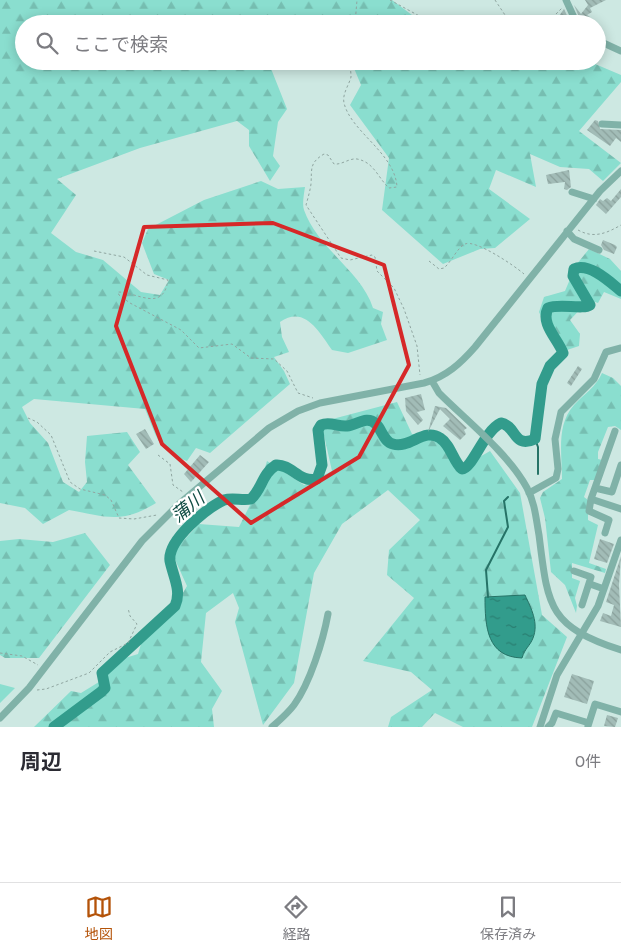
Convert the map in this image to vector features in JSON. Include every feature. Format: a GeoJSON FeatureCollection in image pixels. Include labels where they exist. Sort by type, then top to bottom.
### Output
{"type":"FeatureCollection","features":[{"type":"Feature","properties":{"kind":"street"},"geometry":{"type":"LineString","coordinates":[[567,2],[573,15]]}},
{"type":"Feature","properties":{"kind":"street"},"geometry":{"type":"LineString","coordinates":[[606,44],[621,51]]}},
{"type":"Feature","properties":{"kind":"street"},"geometry":{"type":"LineString","coordinates":[[602,124],[621,125]]}},
{"type":"Feature","properties":{"kind":"street"},"geometry":{"type":"LineString","coordinates":[[0,718],[29,688],[136,547],[188,496],[270,428],[298,412],[319,404],[428,382],[447,373],[465,358],[569,228],[621,171]]}},
{"type":"Feature","properties":{"kind":"street"},"geometry":{"type":"LineString","coordinates":[[572,192],[594,199]]}},
{"type":"Feature","properties":{"kind":"street"},"geometry":{"type":"LineString","coordinates":[[569,228],[574,239],[598,250]]}},
{"type":"Feature","properties":{"kind":"street"},"geometry":{"type":"LineString","coordinates":[[529,493],[556,478],[558,469],[556,430],[566,406],[594,379],[606,352],[621,348]]}},
{"type":"Feature","properties":{"kind":"street"},"geometry":{"type":"LineString","coordinates":[[428,382],[518,473],[529,493],[536,517],[549,596],[562,619],[581,635],[621,650]]}},
{"type":"Feature","properties":{"kind":"street"},"geometry":{"type":"LineString","coordinates":[[605,533],[608,520],[589,511],[591,499],[615,431]]}},
{"type":"Feature","properties":{"kind":"street"},"geometry":{"type":"LineString","coordinates":[[595,488],[612,492],[621,465]]}},
{"type":"Feature","properties":{"kind":"street"},"geometry":{"type":"LineString","coordinates":[[591,499],[621,509]]}},
{"type":"Feature","properties":{"kind":"street"},"geometry":{"type":"LineString","coordinates":[[540,727],[558,675],[594,613],[621,540]]}},
{"type":"Feature","properties":{"kind":"street"},"geometry":{"type":"LineString","coordinates":[[574,571],[591,577],[582,605]]}},
{"type":"Feature","properties":{"kind":"street"},"geometry":{"type":"LineString","coordinates":[[590,584],[604,589]]}},
{"type":"Feature","properties":{"kind":"street"},"geometry":{"type":"LineString","coordinates":[[272,727],[294,706],[302,692],[325,629],[328,614]]}},
{"type":"Feature","properties":{"kind":"street"},"geometry":{"type":"LineString","coordinates":[[550,727],[556,712],[589,725],[595,704],[621,712]]}},
{"type":"Feature","properties":{"kind":"path"},"geometry":{"type":"LineString","coordinates":[[356,15],[357,0]]}},
{"type":"Feature","properties":{"kind":"path"},"geometry":{"type":"LineString","coordinates":[[390,0],[418,15]]}},
{"type":"Feature","properties":{"kind":"path"},"geometry":{"type":"LineString","coordinates":[[495,0],[505,15]]}},
{"type":"Feature","properties":{"kind":"path"},"geometry":{"type":"LineString","coordinates":[[556,15],[567,2]]}},
{"type":"Feature","properties":{"kind":"path"},"geometry":{"type":"LineString","coordinates":[[351,70],[351,77],[344,97],[345,105],[354,122],[391,169],[397,187],[389,188],[378,171],[362,161],[352,160],[334,164],[328,155],[324,154],[315,159],[311,164],[311,187],[306,204],[341,258],[350,260],[372,254],[375,257],[377,271],[394,288],[404,309],[417,346],[418,366],[428,382]]}},
{"type":"Feature","properties":{"kind":"path"},"geometry":{"type":"LineString","coordinates":[[569,228],[591,236],[610,232],[621,225]]}},
{"type":"Feature","properties":{"kind":"path"},"geometry":{"type":"LineString","coordinates":[[429,261],[439,269],[444,268],[464,244],[470,242],[478,244],[491,254],[502,257],[529,277]]}},
{"type":"Feature","properties":{"kind":"path"},"geometry":{"type":"LineString","coordinates":[[94,251],[115,254],[132,262],[147,275],[168,280],[162,294],[154,299],[142,299],[118,292],[119,295],[130,303],[181,330],[199,348],[232,344],[251,358],[274,359],[287,371],[298,393],[312,397],[319,404]]}},
{"type":"Feature","properties":{"kind":"path"},"geometry":{"type":"LineString","coordinates":[[28,418],[37,422],[51,435],[67,478],[74,486],[105,495],[111,500],[119,518],[125,520],[157,515],[165,517]]}},
{"type":"Feature","properties":{"kind":"path"},"geometry":{"type":"LineString","coordinates":[[158,454],[172,468],[173,485],[188,496]]}},
{"type":"Feature","properties":{"kind":"path"},"geometry":{"type":"LineString","coordinates":[[29,688],[39,690],[85,675],[110,652],[128,643],[137,624],[130,616],[128,608]]}},
{"type":"Feature","properties":{"kind":"path"},"geometry":{"type":"LineString","coordinates":[[0,654],[22,656],[42,669]]}},
{"type":"Feature","properties":{"kind":"highlighted area"},"geometry":{"type":"Polygon","coordinates":[[[273,223],[384,265],[409,365],[359,457],[251,523],[162,444],[116,326],[144,227],[273,223]]]}},
{"type":"Feature","properties":{"kind":"green space"},"geometry":{"type":"Polygon","coordinates":[[[0,0],[392,0],[412,15],[15,15],[15,70],[272,70],[287,109],[278,122],[273,156],[280,166],[270,181],[249,146],[249,130],[237,121],[140,148],[57,179],[76,195],[51,233],[76,252],[103,260],[141,292],[160,295],[169,280],[154,274],[142,243],[148,229],[204,200],[261,181],[278,189],[305,187],[303,208],[311,224],[319,237],[360,283],[373,308],[383,312],[381,324],[387,340],[348,353],[332,350],[316,329],[304,319],[297,317],[289,318],[280,322],[282,337],[289,352],[274,357],[290,384],[210,453],[196,448],[187,461],[177,457],[163,447],[155,434],[145,409],[34,399],[22,407],[30,423],[48,443],[63,482],[79,492],[87,482],[85,462],[87,436],[127,432],[140,452],[128,465],[156,503],[133,514],[114,517],[69,510],[43,524],[25,508],[0,503],[0,0]]]}},
{"type":"Feature","properties":{"kind":"green space"},"geometry":{"type":"Polygon","coordinates":[[[606,69],[621,75],[621,82],[579,131],[621,163],[603,181],[589,169],[560,167],[530,154],[536,187],[496,170],[489,189],[530,219],[495,248],[480,249],[443,264],[382,210],[389,158],[350,105],[361,85],[355,70],[606,69]]]}},
{"type":"Feature","properties":{"kind":"green space"},"geometry":{"type":"Polygon","coordinates":[[[589,249],[610,259],[621,271],[621,299],[604,292],[598,303],[589,300],[570,320],[580,334],[579,346],[558,353],[539,312],[544,297],[565,291],[576,265],[589,249]]]}},
{"type":"Feature","properties":{"kind":"green space"},"geometry":{"type":"Polygon","coordinates":[[[602,373],[613,378],[621,386],[621,430],[615,426],[608,427],[598,452],[598,459],[602,460],[595,480],[590,480],[584,497],[588,500],[586,512],[588,520],[598,525],[589,563],[606,569],[605,573],[572,563],[572,578],[580,581],[575,598],[576,613],[565,585],[551,572],[545,518],[540,498],[543,492],[562,479],[561,440],[568,413],[593,386],[602,373]]]}},
{"type":"Feature","properties":{"kind":"green space"},"geometry":{"type":"Polygon","coordinates":[[[397,402],[412,434],[434,434],[464,466],[490,451],[520,493],[542,615],[567,637],[532,727],[463,727],[435,713],[422,727],[388,727],[391,717],[432,690],[411,672],[363,661],[414,598],[387,575],[389,550],[420,520],[388,490],[342,524],[314,573],[294,683],[263,725],[235,622],[239,608],[233,593],[206,613],[201,662],[222,691],[212,709],[214,727],[34,727],[71,691],[81,693],[107,677],[106,664],[138,654],[144,634],[175,606],[187,586],[172,553],[199,524],[239,527],[259,487],[267,461],[304,485],[332,471],[321,422],[397,402]]]}},
{"type":"Feature","properties":{"kind":"green space"},"geometry":{"type":"Polygon","coordinates":[[[85,533],[110,565],[39,658],[5,658],[0,655],[0,541],[19,539],[53,542],[85,533]]]}},
{"type":"Feature","properties":{"kind":"green space"},"geometry":{"type":"Polygon","coordinates":[[[0,684],[15,688],[0,703],[0,684]]]}},
{"type":"Feature","properties":{"kind":"water"},"geometry":{"type":"Polygon","coordinates":[[[525,595],[534,616],[535,632],[522,658],[501,652],[490,638],[487,629],[485,597],[525,595]]]}},
{"type":"Feature","properties":{"kind":"building"},"geometry":{"type":"Polygon","coordinates":[[[585,0],[606,0],[590,8],[592,12],[587,15],[578,15],[574,5],[581,14],[588,5],[585,0]]]}},
{"type":"Feature","properties":{"kind":"building"},"geometry":{"type":"Polygon","coordinates":[[[564,9],[567,15],[560,15],[564,9]]]}},
{"type":"Feature","properties":{"kind":"building"},"geometry":{"type":"Polygon","coordinates":[[[595,120],[598,121],[600,129],[621,130],[621,142],[616,138],[610,146],[587,130],[595,120]]]}},
{"type":"Feature","properties":{"kind":"building"},"geometry":{"type":"Polygon","coordinates":[[[569,170],[571,187],[567,190],[564,189],[565,182],[548,184],[546,175],[569,170]]]}},
{"type":"Feature","properties":{"kind":"building"},"geometry":{"type":"Polygon","coordinates":[[[621,189],[621,197],[606,214],[596,205],[600,199],[603,201],[607,198],[611,201],[621,189]]]}},
{"type":"Feature","properties":{"kind":"building"},"geometry":{"type":"Polygon","coordinates":[[[603,240],[617,247],[614,254],[604,250],[601,245],[603,240]]]}},
{"type":"Feature","properties":{"kind":"building"},"geometry":{"type":"Polygon","coordinates":[[[578,366],[582,369],[571,386],[567,383],[578,366]]]}},
{"type":"Feature","properties":{"kind":"building"},"geometry":{"type":"Polygon","coordinates":[[[421,394],[425,410],[417,412],[423,420],[418,425],[406,411],[405,398],[421,394]]]}},
{"type":"Feature","properties":{"kind":"building"},"geometry":{"type":"Polygon","coordinates":[[[435,406],[446,408],[467,428],[464,430],[466,434],[460,440],[443,426],[450,419],[440,409],[428,432],[435,406]]]}},
{"type":"Feature","properties":{"kind":"building"},"geometry":{"type":"Polygon","coordinates":[[[145,429],[154,444],[146,449],[136,434],[145,429]]]}},
{"type":"Feature","properties":{"kind":"building"},"geometry":{"type":"Polygon","coordinates":[[[200,455],[209,462],[191,482],[184,474],[200,455]]]}},
{"type":"Feature","properties":{"kind":"building"},"geometry":{"type":"Polygon","coordinates":[[[600,539],[614,544],[607,563],[594,559],[600,539]]]}},
{"type":"Feature","properties":{"kind":"building"},"geometry":{"type":"Polygon","coordinates":[[[621,556],[619,585],[621,627],[600,621],[603,613],[611,616],[614,605],[606,602],[621,556]]]}},
{"type":"Feature","properties":{"kind":"building"},"geometry":{"type":"Polygon","coordinates":[[[572,674],[594,681],[587,704],[564,697],[572,674]]]}},
{"type":"Feature","properties":{"kind":"building"},"geometry":{"type":"Polygon","coordinates":[[[607,715],[618,718],[615,727],[604,726],[607,715]]]}},
{"type":"Feature","properties":{"kind":"waterway","name":"蒲川"},"geometry":{"type":"LineString","coordinates":[[54,727],[101,692],[105,688],[102,673],[175,606],[178,595],[170,561],[171,553],[181,535],[208,510],[224,500],[251,499],[258,491],[265,477],[276,465],[287,467],[305,478],[317,479],[322,465],[318,430],[324,424],[347,426],[366,420],[373,421],[387,441],[399,445],[423,436],[434,435],[444,441],[462,469],[470,463],[489,434],[501,423],[510,428],[523,441],[535,439],[542,384],[550,366],[563,353],[548,326],[546,320],[548,308],[590,305],[573,276],[574,269],[586,268],[593,271],[621,291]]}},
{"type":"Feature","properties":{"kind":"waterway"},"geometry":{"type":"LineString","coordinates":[[535,439],[538,447],[538,474]]}},
{"type":"Feature","properties":{"kind":"waterway"},"geometry":{"type":"LineString","coordinates":[[488,597],[486,570],[508,527],[504,501],[508,497]]}}]}
